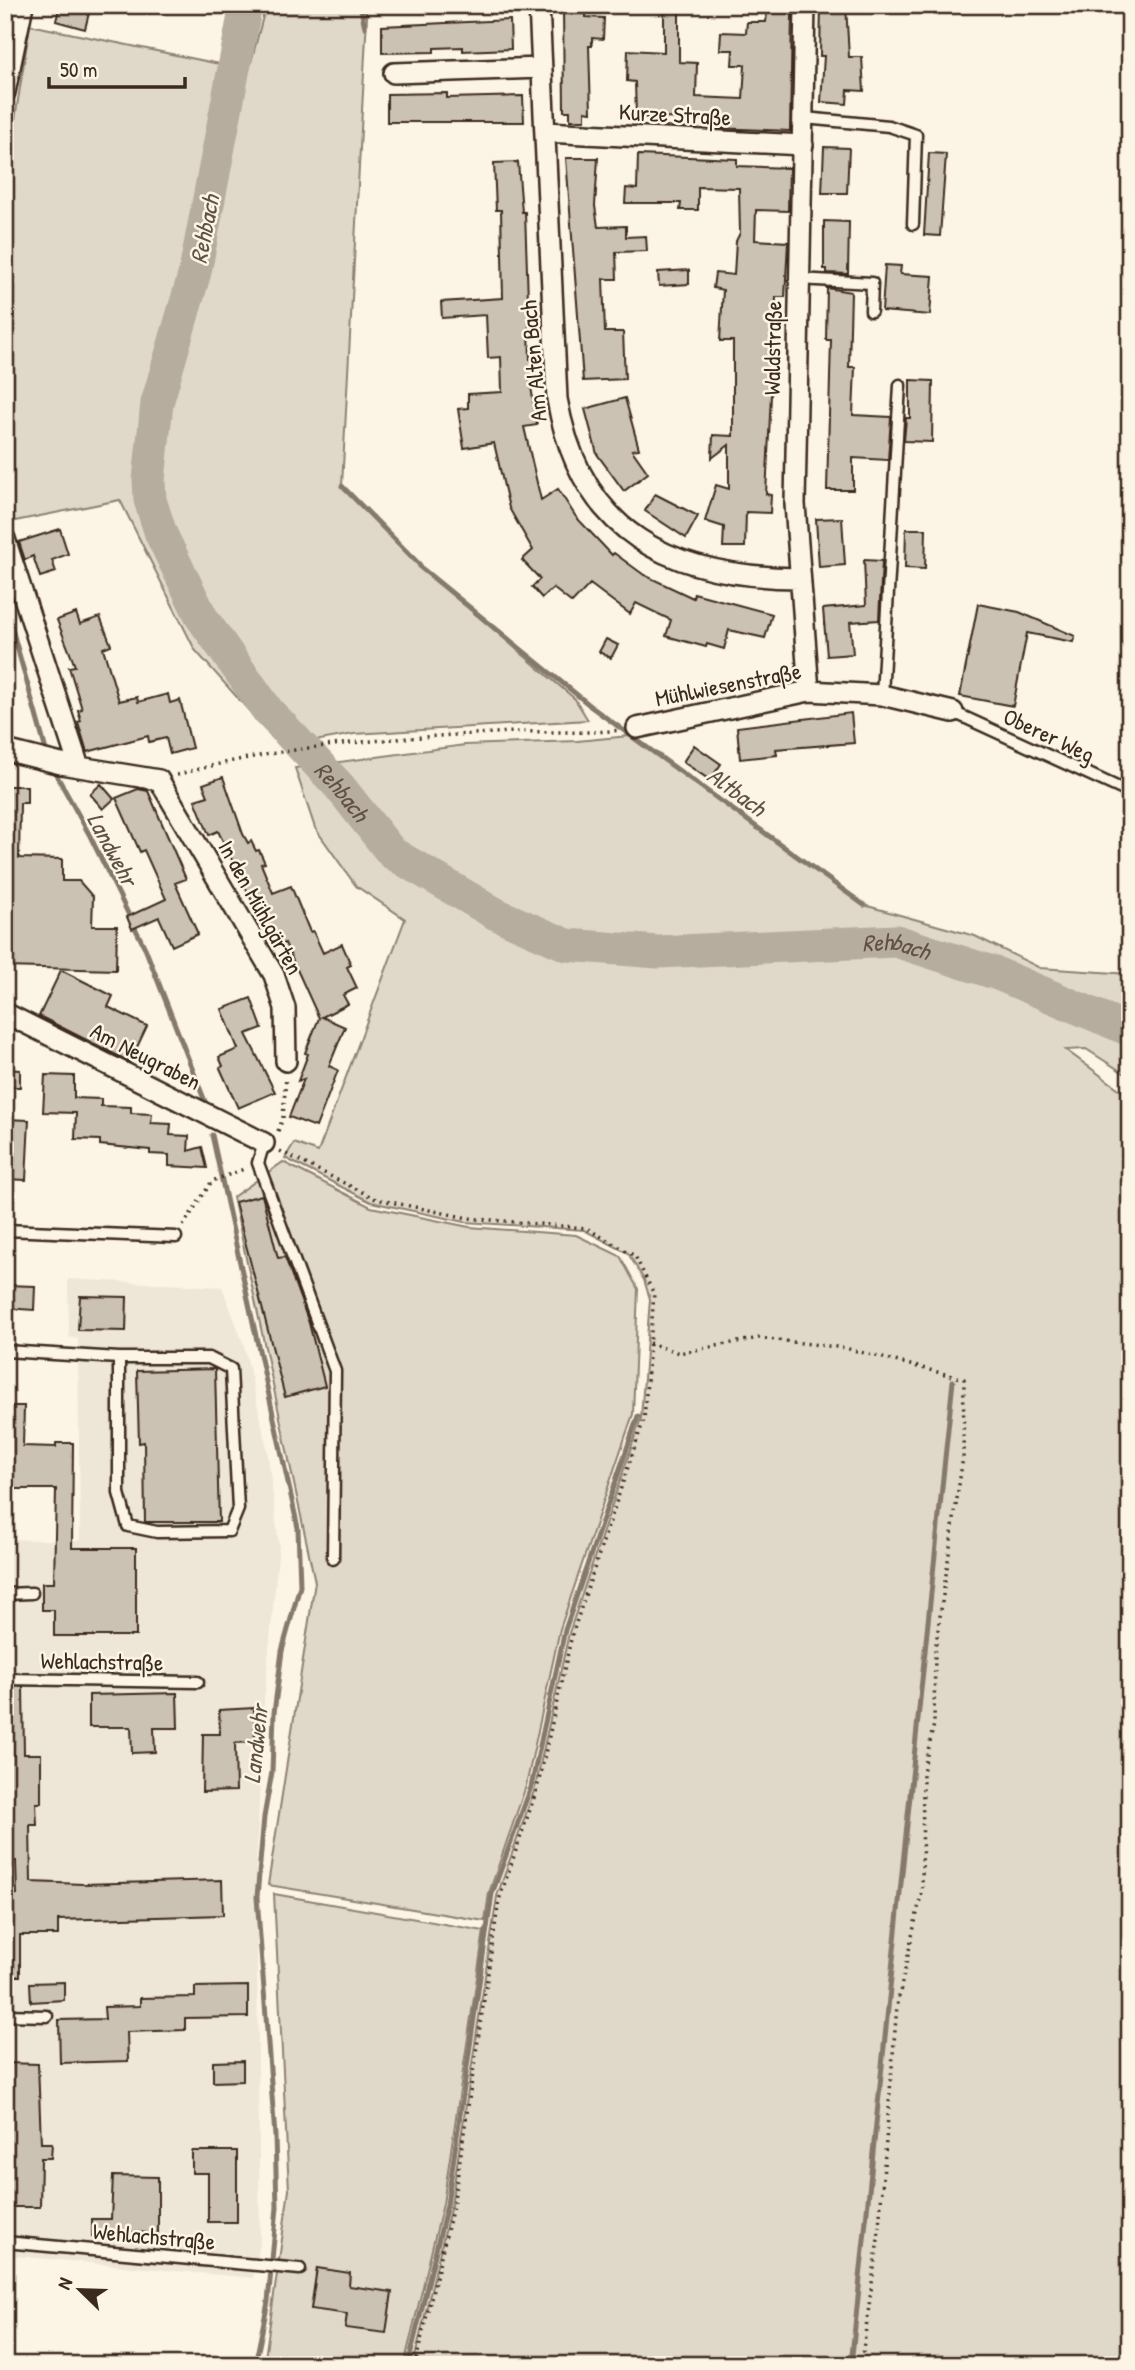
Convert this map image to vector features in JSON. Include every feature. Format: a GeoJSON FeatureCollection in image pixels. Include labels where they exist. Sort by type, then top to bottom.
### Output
{"type":"FeatureCollection","features":[{"type":"Feature","properties":{"kind":"street"},"geometry":{"type":"LineString","coordinates":[[5,92],[23,5]]}},
{"type":"Feature","properties":{"kind":"street","name":"Am Alten Bach"},"geometry":{"type":"LineString","coordinates":[[539,5],[557,399],[570,453],[582,478],[613,520],[634,536],[674,557],[729,572],[799,578]]}},
{"type":"Feature","properties":{"kind":"street","name":"Waldstraße"},"geometry":{"type":"LineString","coordinates":[[805,5],[795,426],[799,578],[809,691]]}},
{"type":"Feature","properties":{"kind":"street"},"geometry":{"type":"LineString","coordinates":[[394,73],[541,68]]}},
{"type":"Feature","properties":{"kind":"street","name":"Kurze Straße"},"geometry":{"type":"LineString","coordinates":[[545,132],[803,145]]}},
{"type":"Feature","properties":{"kind":"street"},"geometry":{"type":"LineString","coordinates":[[5,540],[62,763]]}},
{"type":"Feature","properties":{"kind":"street","name":"Mühlwiesenstraße"},"geometry":{"type":"LineString","coordinates":[[637,728],[809,691],[882,695],[953,712]]}},
{"type":"Feature","properties":{"kind":"street"},"geometry":{"type":"LineString","coordinates":[[5,750],[159,780]]}},
{"type":"Feature","properties":{"kind":"street","name":"In den Mühlgärten"},"geometry":{"type":"LineString","coordinates":[[159,780],[274,975],[285,1009],[286,1061]]}},
{"type":"Feature","properties":{"kind":"street","name":"Am Neugraben"},"geometry":{"type":"LineString","coordinates":[[5,1013],[264,1143]]}},
{"type":"Feature","properties":{"kind":"lane"},"geometry":{"type":"LineString","coordinates":[[804,118],[889,126],[916,135],[913,224]]}},
{"type":"Feature","properties":{"kind":"lane"},"geometry":{"type":"LineString","coordinates":[[798,279],[872,283],[871,311]]}},
{"type":"Feature","properties":{"kind":"lane"},"geometry":{"type":"LineString","coordinates":[[882,695],[900,384]]}},
{"type":"Feature","properties":{"kind":"lane","name":"Oberer Weg"},"geometry":{"type":"LineString","coordinates":[[953,712],[1130,793]]}},
{"type":"Feature","properties":{"kind":"lane"},"geometry":{"type":"LineString","coordinates":[[264,1143],[258,1163],[335,1371],[333,1559]]}},
{"type":"Feature","properties":{"kind":"lane"},"geometry":{"type":"LineString","coordinates":[[5,1230],[176,1237]]}},
{"type":"Feature","properties":{"kind":"lane"},"geometry":{"type":"LineString","coordinates":[[5,1352],[119,1358],[209,1358],[232,1369],[238,1509],[229,1531],[157,1532],[128,1526],[119,1493],[119,1358]]}},
{"type":"Feature","properties":{"kind":"lane"},"geometry":{"type":"LineString","coordinates":[[5,1594],[32,1593]]}},
{"type":"Feature","properties":{"kind":"lane","name":"Wehlachstraße"},"geometry":{"type":"LineString","coordinates":[[5,1679],[198,1682]]}},
{"type":"Feature","properties":{"kind":"lane"},"geometry":{"type":"LineString","coordinates":[[5,2015],[47,2016]]}},
{"type":"Feature","properties":{"kind":"lane","name":"Wehlachstraße"},"geometry":{"type":"LineString","coordinates":[[5,2242],[300,2269]]}},
{"type":"Feature","properties":{"kind":"path"},"geometry":{"type":"LineString","coordinates":[[159,780],[222,762],[295,753],[313,748],[474,734],[614,731]]}},
{"type":"Feature","properties":{"kind":"path"},"geometry":{"type":"LineString","coordinates":[[286,1061],[284,1118],[278,1131],[264,1143],[376,1199],[468,1218],[586,1228],[635,1256],[654,1294],[644,1419],[572,1636],[537,1788],[499,1900],[453,2206],[415,2365]]}},
{"type":"Feature","properties":{"kind":"path"},"geometry":{"type":"LineString","coordinates":[[176,1237],[212,1181],[232,1173]]}},
{"type":"Feature","properties":{"kind":"path"},"geometry":{"type":"LineString","coordinates":[[649,1343],[679,1353],[760,1338],[845,1348],[964,1379],[963,1457],[935,1651],[934,1724],[923,1772],[922,1890],[898,2006],[878,2239],[861,2365]]}},
{"type":"Feature","properties":{"kind":"shaded area"},"geometry":{"type":"Polygon","coordinates":[[[266,5],[363,5],[367,17],[342,486],[420,567],[575,699],[588,720],[354,734],[281,747],[195,650],[120,500],[5,523],[5,181],[30,25],[249,70],[266,5]]]}},
{"type":"Feature","properties":{"kind":"shaded area"},"geometry":{"type":"Polygon","coordinates":[[[629,736],[864,905],[975,936],[1040,968],[1130,974],[1130,1077],[1086,1049],[1066,1050],[1130,1097],[1130,2365],[413,2365],[451,2205],[497,1896],[535,1788],[569,1633],[641,1418],[650,1299],[644,1280],[628,1253],[584,1230],[465,1222],[371,1202],[285,1158],[294,1143],[318,1152],[405,919],[356,886],[315,828],[295,768],[465,745],[577,741],[629,736]]]}},
{"type":"Feature","properties":{"kind":"shaded area"},"geometry":{"type":"Polygon","coordinates":[[[283,1162],[371,1207],[469,1227],[576,1235],[620,1256],[638,1289],[633,1414],[560,1629],[526,1786],[489,1893],[485,1921],[268,1885],[315,1582],[233,1197],[283,1162]]]}},
{"type":"Feature","properties":{"kind":"shaded area"},"geometry":{"type":"Polygon","coordinates":[[[68,1279],[222,1287],[244,1345],[267,1448],[279,1546],[263,1712],[256,1869],[260,2244],[253,2278],[5,2255],[5,1539],[80,1541],[78,1339],[69,1337],[68,1279]]]}},
{"type":"Feature","properties":{"kind":"shaded area"},"geometry":{"type":"Polygon","coordinates":[[[274,1894],[484,1931],[443,2204],[404,2365],[264,2365],[289,2190],[274,1894]]]}},
{"type":"Feature","properties":{"kind":"building"},"geometry":{"type":"Polygon","coordinates":[[[60,5],[91,5],[85,29],[56,21],[60,5]]]}},
{"type":"Feature","properties":{"kind":"building"},"geometry":{"type":"Polygon","coordinates":[[[563,5],[586,5],[586,17],[604,18],[603,39],[592,38],[592,46],[589,46],[591,112],[585,111],[585,120],[570,120],[570,111],[564,111],[563,5]]]}},
{"type":"Feature","properties":{"kind":"building"},"geometry":{"type":"Polygon","coordinates":[[[664,5],[679,5],[679,62],[697,63],[696,97],[743,99],[745,65],[732,65],[733,50],[720,50],[721,32],[746,33],[747,22],[766,22],[767,12],[792,13],[790,131],[714,128],[714,120],[636,117],[635,82],[627,81],[628,50],[664,52],[664,5]]]}},
{"type":"Feature","properties":{"kind":"building"},"geometry":{"type":"Polygon","coordinates":[[[821,5],[846,5],[849,57],[862,57],[864,91],[848,90],[847,104],[821,102],[824,56],[820,56],[821,5]]]}},
{"type":"Feature","properties":{"kind":"building"},"geometry":{"type":"Polygon","coordinates":[[[510,20],[511,49],[463,51],[463,47],[434,48],[434,52],[382,53],[382,26],[510,20]]]}},
{"type":"Feature","properties":{"kind":"building"},"geometry":{"type":"Polygon","coordinates":[[[447,93],[447,98],[523,96],[524,122],[387,122],[387,94],[447,93]]]}},
{"type":"Feature","properties":{"kind":"building"},"geometry":{"type":"Polygon","coordinates":[[[824,147],[849,148],[847,193],[822,193],[824,147]]]}},
{"type":"Feature","properties":{"kind":"building"},"geometry":{"type":"Polygon","coordinates":[[[929,153],[946,154],[940,236],[924,235],[929,153]]]}},
{"type":"Feature","properties":{"kind":"building"},"geometry":{"type":"Polygon","coordinates":[[[638,155],[737,159],[737,166],[789,168],[788,211],[756,210],[755,240],[788,242],[785,297],[776,297],[766,494],[771,495],[770,513],[746,512],[745,547],[723,547],[724,527],[705,521],[716,485],[729,489],[729,445],[712,458],[713,435],[733,436],[733,341],[720,341],[723,290],[713,288],[715,273],[734,275],[736,241],[740,233],[739,188],[698,187],[698,210],[680,210],[681,203],[625,203],[626,188],[637,189],[638,155]]]}},
{"type":"Feature","properties":{"kind":"building"},"geometry":{"type":"Polygon","coordinates":[[[566,158],[598,158],[595,206],[598,227],[626,226],[626,237],[646,236],[647,251],[616,252],[617,279],[603,279],[605,332],[623,332],[625,379],[583,381],[566,158]]]}},
{"type":"Feature","properties":{"kind":"building"},"geometry":{"type":"Polygon","coordinates":[[[518,162],[522,212],[525,212],[530,359],[534,359],[535,380],[530,380],[537,425],[524,427],[541,500],[558,489],[576,517],[612,555],[614,553],[644,575],[693,598],[694,593],[772,614],[765,638],[729,630],[724,649],[707,644],[706,647],[666,636],[671,620],[636,603],[630,614],[590,584],[572,603],[553,588],[542,598],[532,587],[540,579],[522,560],[533,550],[509,508],[494,443],[464,448],[458,409],[468,408],[468,394],[502,392],[501,357],[488,358],[486,315],[442,318],[441,302],[503,298],[501,210],[496,210],[494,163],[518,162]]]}},
{"type":"Feature","properties":{"kind":"building"},"geometry":{"type":"Polygon","coordinates":[[[824,221],[849,222],[848,274],[827,273],[827,269],[824,269],[824,221]]]}},
{"type":"Feature","properties":{"kind":"building"},"geometry":{"type":"Polygon","coordinates":[[[885,265],[901,266],[900,274],[933,276],[930,315],[882,311],[885,265]]]}},
{"type":"Feature","properties":{"kind":"building"},"geometry":{"type":"Polygon","coordinates":[[[689,270],[689,284],[659,286],[658,272],[689,270]]]}},
{"type":"Feature","properties":{"kind":"building"},"geometry":{"type":"Polygon","coordinates":[[[827,288],[851,292],[849,367],[855,367],[853,415],[891,417],[888,460],[853,458],[853,490],[827,490],[831,340],[826,340],[827,288]]]}},
{"type":"Feature","properties":{"kind":"building"},"geometry":{"type":"Polygon","coordinates":[[[910,380],[933,381],[932,442],[904,441],[906,418],[910,418],[910,380]]]}},
{"type":"Feature","properties":{"kind":"building"},"geometry":{"type":"Polygon","coordinates":[[[625,398],[639,449],[632,450],[648,473],[624,491],[597,454],[585,409],[625,398]]]}},
{"type":"Feature","properties":{"kind":"building"},"geometry":{"type":"Polygon","coordinates":[[[655,494],[698,516],[686,538],[645,511],[655,494]]]}},
{"type":"Feature","properties":{"kind":"building"},"geometry":{"type":"Polygon","coordinates":[[[842,518],[845,565],[819,567],[816,519],[842,518]]]}},
{"type":"Feature","properties":{"kind":"building"},"geometry":{"type":"Polygon","coordinates":[[[60,529],[68,554],[52,560],[56,572],[40,577],[33,556],[25,560],[19,542],[60,529]]]}},
{"type":"Feature","properties":{"kind":"building"},"geometry":{"type":"Polygon","coordinates":[[[906,529],[926,529],[925,569],[905,568],[906,529]]]}},
{"type":"Feature","properties":{"kind":"building"},"geometry":{"type":"Polygon","coordinates":[[[864,560],[882,561],[879,620],[850,622],[853,654],[827,656],[823,609],[866,605],[864,560]]]}},
{"type":"Feature","properties":{"kind":"building"},"geometry":{"type":"Polygon","coordinates":[[[978,604],[1019,612],[1075,636],[1073,642],[1027,633],[1013,706],[960,696],[978,604]]]}},
{"type":"Feature","properties":{"kind":"building"},"geometry":{"type":"Polygon","coordinates":[[[76,613],[80,624],[100,617],[111,645],[103,648],[119,701],[137,697],[138,702],[168,694],[170,703],[180,700],[192,748],[170,754],[166,738],[149,742],[148,736],[87,752],[78,722],[81,721],[78,710],[82,709],[69,667],[75,666],[57,620],[76,613]]]}},
{"type":"Feature","properties":{"kind":"building"},"geometry":{"type":"Polygon","coordinates":[[[606,639],[618,645],[611,658],[599,652],[606,639]]]}},
{"type":"Feature","properties":{"kind":"building"},"geometry":{"type":"Polygon","coordinates":[[[851,713],[854,743],[776,749],[777,755],[740,759],[737,727],[851,713]]]}},
{"type":"Feature","properties":{"kind":"building"},"geometry":{"type":"Polygon","coordinates":[[[694,745],[721,764],[710,780],[683,762],[694,745]]]}},
{"type":"Feature","properties":{"kind":"building"},"geometry":{"type":"Polygon","coordinates":[[[223,777],[243,834],[248,843],[251,841],[256,851],[259,850],[265,863],[261,864],[273,893],[291,886],[310,932],[313,931],[323,953],[342,944],[351,965],[347,967],[357,988],[343,995],[348,1004],[322,1017],[345,1027],[329,1066],[338,1070],[316,1127],[289,1117],[304,1079],[298,1081],[308,1054],[305,1053],[319,1018],[285,943],[275,948],[218,831],[209,835],[195,800],[208,796],[203,784],[223,777]]]}},
{"type":"Feature","properties":{"kind":"building"},"geometry":{"type":"Polygon","coordinates":[[[101,784],[114,799],[103,809],[90,794],[101,784]]]}},
{"type":"Feature","properties":{"kind":"building"},"geometry":{"type":"Polygon","coordinates":[[[5,786],[27,786],[27,803],[20,803],[19,858],[62,859],[62,881],[79,881],[93,897],[92,926],[117,926],[116,970],[5,967],[5,786]]]}},
{"type":"Feature","properties":{"kind":"building"},"geometry":{"type":"Polygon","coordinates":[[[138,789],[148,791],[186,879],[175,883],[198,934],[172,946],[159,917],[132,929],[127,917],[166,899],[144,850],[140,852],[116,798],[138,789]]]}},
{"type":"Feature","properties":{"kind":"building"},"geometry":{"type":"Polygon","coordinates":[[[61,970],[113,996],[108,1007],[147,1026],[130,1062],[39,1016],[61,970]]]}},
{"type":"Feature","properties":{"kind":"building"},"geometry":{"type":"Polygon","coordinates":[[[251,998],[262,1028],[246,1034],[275,1092],[238,1108],[220,1068],[223,1066],[219,1057],[238,1049],[222,1009],[251,998]]]}},
{"type":"Feature","properties":{"kind":"building"},"geometry":{"type":"Polygon","coordinates":[[[5,1069],[20,1070],[20,1087],[5,1087],[5,1069]]]}},
{"type":"Feature","properties":{"kind":"building"},"geometry":{"type":"Polygon","coordinates":[[[45,1075],[74,1076],[74,1098],[101,1099],[101,1106],[131,1107],[131,1113],[152,1114],[151,1123],[171,1124],[170,1135],[189,1136],[188,1151],[202,1147],[207,1168],[169,1166],[169,1155],[150,1154],[150,1150],[100,1145],[100,1140],[75,1139],[76,1113],[43,1112],[45,1075]]]}},
{"type":"Feature","properties":{"kind":"building"},"geometry":{"type":"Polygon","coordinates":[[[5,1119],[29,1120],[26,1180],[5,1179],[5,1119]]]}},
{"type":"Feature","properties":{"kind":"building"},"geometry":{"type":"Polygon","coordinates":[[[262,1195],[278,1258],[285,1257],[309,1323],[325,1386],[285,1397],[235,1202],[262,1195]]]}},
{"type":"Feature","properties":{"kind":"building"},"geometry":{"type":"Polygon","coordinates":[[[5,1285],[35,1286],[34,1310],[5,1308],[5,1285]]]}},
{"type":"Feature","properties":{"kind":"building"},"geometry":{"type":"Polygon","coordinates":[[[80,1296],[127,1297],[126,1331],[78,1330],[80,1296]]]}},
{"type":"Feature","properties":{"kind":"building"},"geometry":{"type":"Polygon","coordinates":[[[215,1369],[219,1522],[145,1522],[144,1442],[139,1443],[137,1371],[215,1369]]]}},
{"type":"Feature","properties":{"kind":"building"},"geometry":{"type":"Polygon","coordinates":[[[5,1406],[24,1406],[23,1446],[56,1447],[56,1443],[73,1443],[72,1548],[136,1548],[136,1636],[54,1636],[54,1610],[42,1610],[42,1583],[54,1583],[56,1489],[5,1489],[5,1406]]]}},
{"type":"Feature","properties":{"kind":"building"},"geometry":{"type":"Polygon","coordinates":[[[5,1686],[23,1687],[24,1754],[41,1754],[41,1803],[36,1803],[37,1825],[30,1825],[31,1882],[83,1884],[222,1880],[223,1915],[58,1920],[58,1935],[20,1935],[20,1976],[5,1976],[5,1895],[17,1894],[16,1861],[5,1861],[5,1686]]]}},
{"type":"Feature","properties":{"kind":"building"},"geometry":{"type":"Polygon","coordinates":[[[177,1693],[178,1728],[154,1728],[155,1752],[132,1753],[131,1727],[89,1727],[89,1695],[177,1693]]]}},
{"type":"Feature","properties":{"kind":"building"},"geometry":{"type":"Polygon","coordinates":[[[254,1708],[255,1742],[235,1743],[236,1791],[202,1792],[203,1734],[220,1734],[219,1710],[254,1708]]]}},
{"type":"Feature","properties":{"kind":"building"},"geometry":{"type":"Polygon","coordinates":[[[64,1982],[64,2000],[31,2002],[30,1983],[64,1982]]]}},
{"type":"Feature","properties":{"kind":"building"},"geometry":{"type":"Polygon","coordinates":[[[248,1986],[248,2017],[185,2018],[185,2030],[127,2032],[128,2061],[60,2063],[59,2020],[105,2019],[104,2007],[140,2006],[140,1998],[195,1997],[195,1987],[248,1986]]]}},
{"type":"Feature","properties":{"kind":"building"},"geometry":{"type":"Polygon","coordinates":[[[243,2061],[243,2081],[213,2082],[213,2062],[243,2061]]]}},
{"type":"Feature","properties":{"kind":"building"},"geometry":{"type":"Polygon","coordinates":[[[5,2063],[38,2064],[41,2143],[52,2143],[51,2158],[41,2158],[40,2207],[6,2207],[5,2063]]]}},
{"type":"Feature","properties":{"kind":"building"},"geometry":{"type":"Polygon","coordinates":[[[192,2151],[237,2151],[237,2222],[208,2222],[208,2173],[192,2173],[192,2151]]]}},
{"type":"Feature","properties":{"kind":"building"},"geometry":{"type":"Polygon","coordinates":[[[113,2176],[158,2177],[158,2233],[119,2232],[119,2238],[92,2237],[92,2219],[111,2219],[113,2176]]]}},
{"type":"Feature","properties":{"kind":"building"},"geometry":{"type":"Polygon","coordinates":[[[317,2268],[350,2273],[349,2286],[392,2292],[386,2333],[345,2328],[347,2314],[311,2309],[317,2268]]]}},
{"type":"Feature","properties":{"kind":"waterway","name":"Rehbach"},"geometry":{"type":"LineString","coordinates":[[246,5],[195,272],[157,403],[149,480],[150,500],[161,534],[202,618],[268,711],[339,786],[392,853],[496,914],[567,945],[658,952],[896,941],[998,974],[1130,1030]]}},
{"type":"Feature","properties":{"kind":"waterway","name":"Altbach"},"geometry":{"type":"LineString","coordinates":[[360,5],[365,27]]}},
{"type":"Feature","properties":{"kind":"waterway","name":"Altbach"},"geometry":{"type":"LineString","coordinates":[[342,486],[420,565]]}},
{"type":"Feature","properties":{"kind":"waterway","name":"Altbach"},"geometry":{"type":"LineString","coordinates":[[420,567],[592,707]]}},
{"type":"Feature","properties":{"kind":"waterway","name":"Landwehr"},"geometry":{"type":"LineString","coordinates":[[5,604],[47,754]]}},
{"type":"Feature","properties":{"kind":"waterway","name":"Altbach"},"geometry":{"type":"LineString","coordinates":[[590,706],[864,905]]}},
{"type":"Feature","properties":{"kind":"waterway","name":"Landwehr"},"geometry":{"type":"LineString","coordinates":[[52,767],[89,834],[145,948],[206,1104]]}},
{"type":"Feature","properties":{"kind":"waterway","name":"Landwehr"},"geometry":{"type":"LineString","coordinates":[[212,1135],[298,1528],[300,1586],[282,1651],[274,1713],[272,1772],[264,1817],[257,1897],[275,2136],[277,2207],[268,2302],[255,2365]]}},
{"type":"Feature","properties":{"kind":"waterway"},"geometry":{"type":"LineString","coordinates":[[851,2365],[953,1381]]}},
{"type":"Feature","properties":{"kind":"waterway"},"geometry":{"type":"LineString","coordinates":[[408,2365],[447,2205],[492,1894],[531,1787],[565,1630],[638,1416]]}}]}
